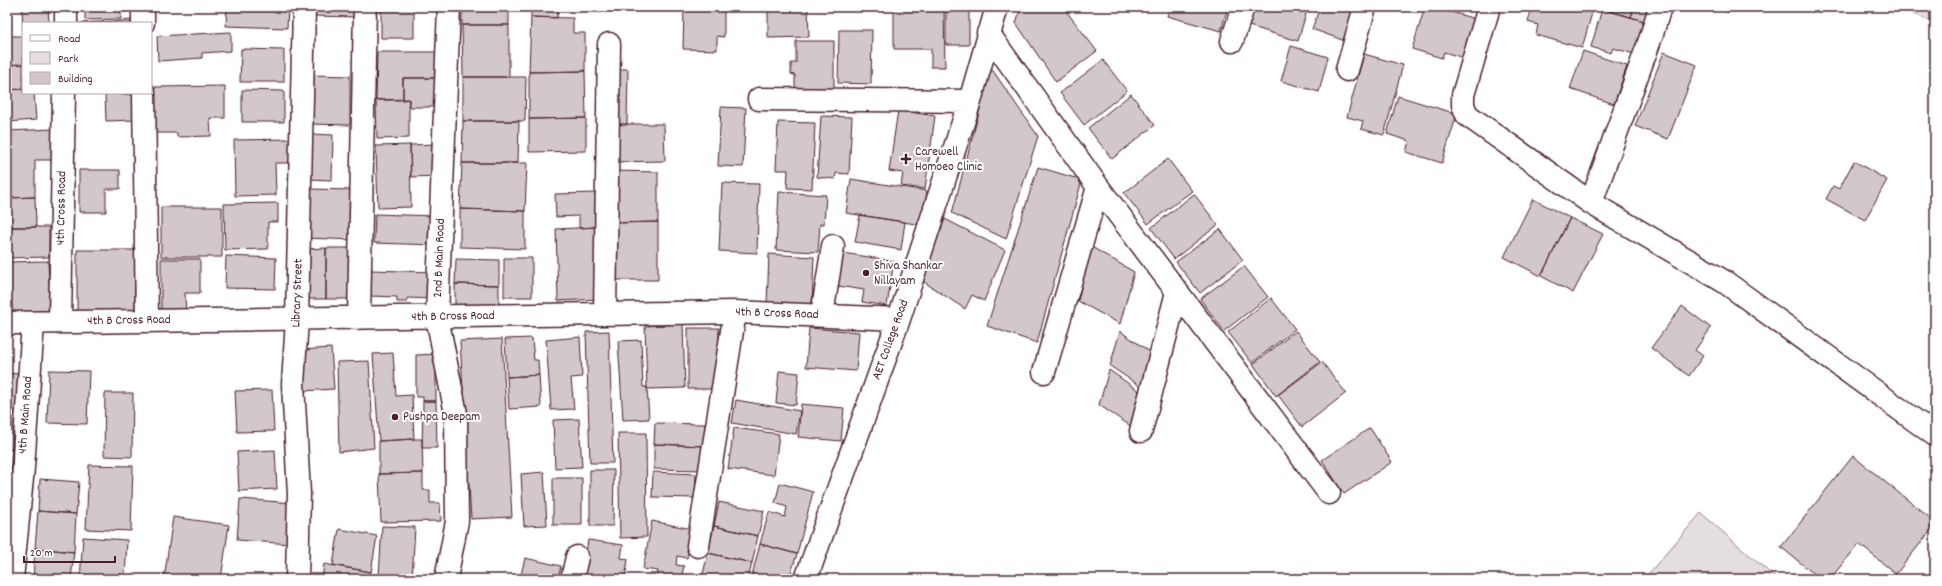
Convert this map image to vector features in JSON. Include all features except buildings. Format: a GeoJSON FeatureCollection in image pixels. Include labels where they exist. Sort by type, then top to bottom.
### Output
{"type":"FeatureCollection","features":[{"type":"Feature","properties":{"kind":"street"},"geometry":{"type":"LineString","coordinates":[[66,7],[66,22]]}},
{"type":"Feature","properties":{"kind":"street"},"geometry":{"type":"LineString","coordinates":[[143,7],[143,22]]}},
{"type":"Feature","properties":{"kind":"street","name":"Library Street"},"geometry":{"type":"LineString","coordinates":[[297,579],[299,494],[293,384],[298,319],[304,7]]}},
{"type":"Feature","properties":{"kind":"street"},"geometry":{"type":"LineString","coordinates":[[359,318],[365,7]]}},
{"type":"Feature","properties":{"kind":"street","name":"2nd B Main Road"},"geometry":{"type":"LineString","coordinates":[[446,579],[457,521],[456,414],[437,317],[450,7]]}},
{"type":"Feature","properties":{"kind":"street","name":"AET College Road"},"geometry":{"type":"LineString","coordinates":[[806,579],[899,319],[970,100],[988,33],[997,7]]}},
{"type":"Feature","properties":{"kind":"street"},"geometry":{"type":"LineString","coordinates":[[1232,42],[1243,7]]}},
{"type":"Feature","properties":{"kind":"street"},"geometry":{"type":"LineString","coordinates":[[1346,70],[1365,7]]}},
{"type":"Feature","properties":{"kind":"street"},"geometry":{"type":"LineString","coordinates":[[1489,7],[1463,95],[1462,104],[1467,115],[1591,203],[1725,282],[1935,435]]}},
{"type":"Feature","properties":{"kind":"street"},"geometry":{"type":"LineString","coordinates":[[1591,203],[1651,37],[1660,7]]}},
{"type":"Feature","properties":{"kind":"street"},"geometry":{"type":"LineString","coordinates":[[988,33],[1098,187],[1329,493]]}},
{"type":"Feature","properties":{"kind":"street"},"geometry":{"type":"LineString","coordinates":[[605,314],[609,44]]}},
{"type":"Feature","properties":{"kind":"street","name":"4th Cross Road"},"geometry":{"type":"LineString","coordinates":[[60,322],[64,94]]}},
{"type":"Feature","properties":{"kind":"street"},"geometry":{"type":"LineString","coordinates":[[144,94],[147,321]]}},
{"type":"Feature","properties":{"kind":"street"},"geometry":{"type":"LineString","coordinates":[[758,100],[970,100]]}},
{"type":"Feature","properties":{"kind":"street"},"geometry":{"type":"LineString","coordinates":[[1044,372],[1098,187]]}},
{"type":"Feature","properties":{"kind":"street"},"geometry":{"type":"LineString","coordinates":[[822,315],[833,246]]}},
{"type":"Feature","properties":{"kind":"street"},"geometry":{"type":"LineString","coordinates":[[1141,431],[1177,292]]}},
{"type":"Feature","properties":{"kind":"street"},"geometry":{"type":"LineString","coordinates":[[698,546],[735,312]]}},
{"type":"Feature","properties":{"kind":"street","name":"4th B Cross Road"},"geometry":{"type":"LineString","coordinates":[[7,323],[735,312],[899,319]]}},
{"type":"Feature","properties":{"kind":"street","name":"4th B Main Road"},"geometry":{"type":"LineString","coordinates":[[12,579],[11,542],[33,323]]}},
{"type":"Feature","properties":{"kind":"street"},"geometry":{"type":"LineString","coordinates":[[572,579],[577,557]]}},
{"type":"Feature","properties":{"kind":"green space"},"geometry":{"type":"Polygon","coordinates":[[[1897,7],[1935,7],[1935,23],[1897,7]]]}},
{"type":"Feature","properties":{"kind":"green space"},"geometry":{"type":"Polygon","coordinates":[[[1701,513],[1777,579],[1644,579],[1701,513]]]}},
{"type":"Feature","properties":{"kind":"place","name":"Carewell Homoeo Clinic"},"geometry":{"type":"Point","coordinates":[906,159]}},
{"type":"Feature","properties":{"kind":"place","name":"Shiva Shankar Nillayam"},"geometry":{"type":"Point","coordinates":[866,273]}},
{"type":"Feature","properties":{"kind":"place","name":"Pushpa Deepam"},"geometry":{"type":"Point","coordinates":[395,417]}}]}
